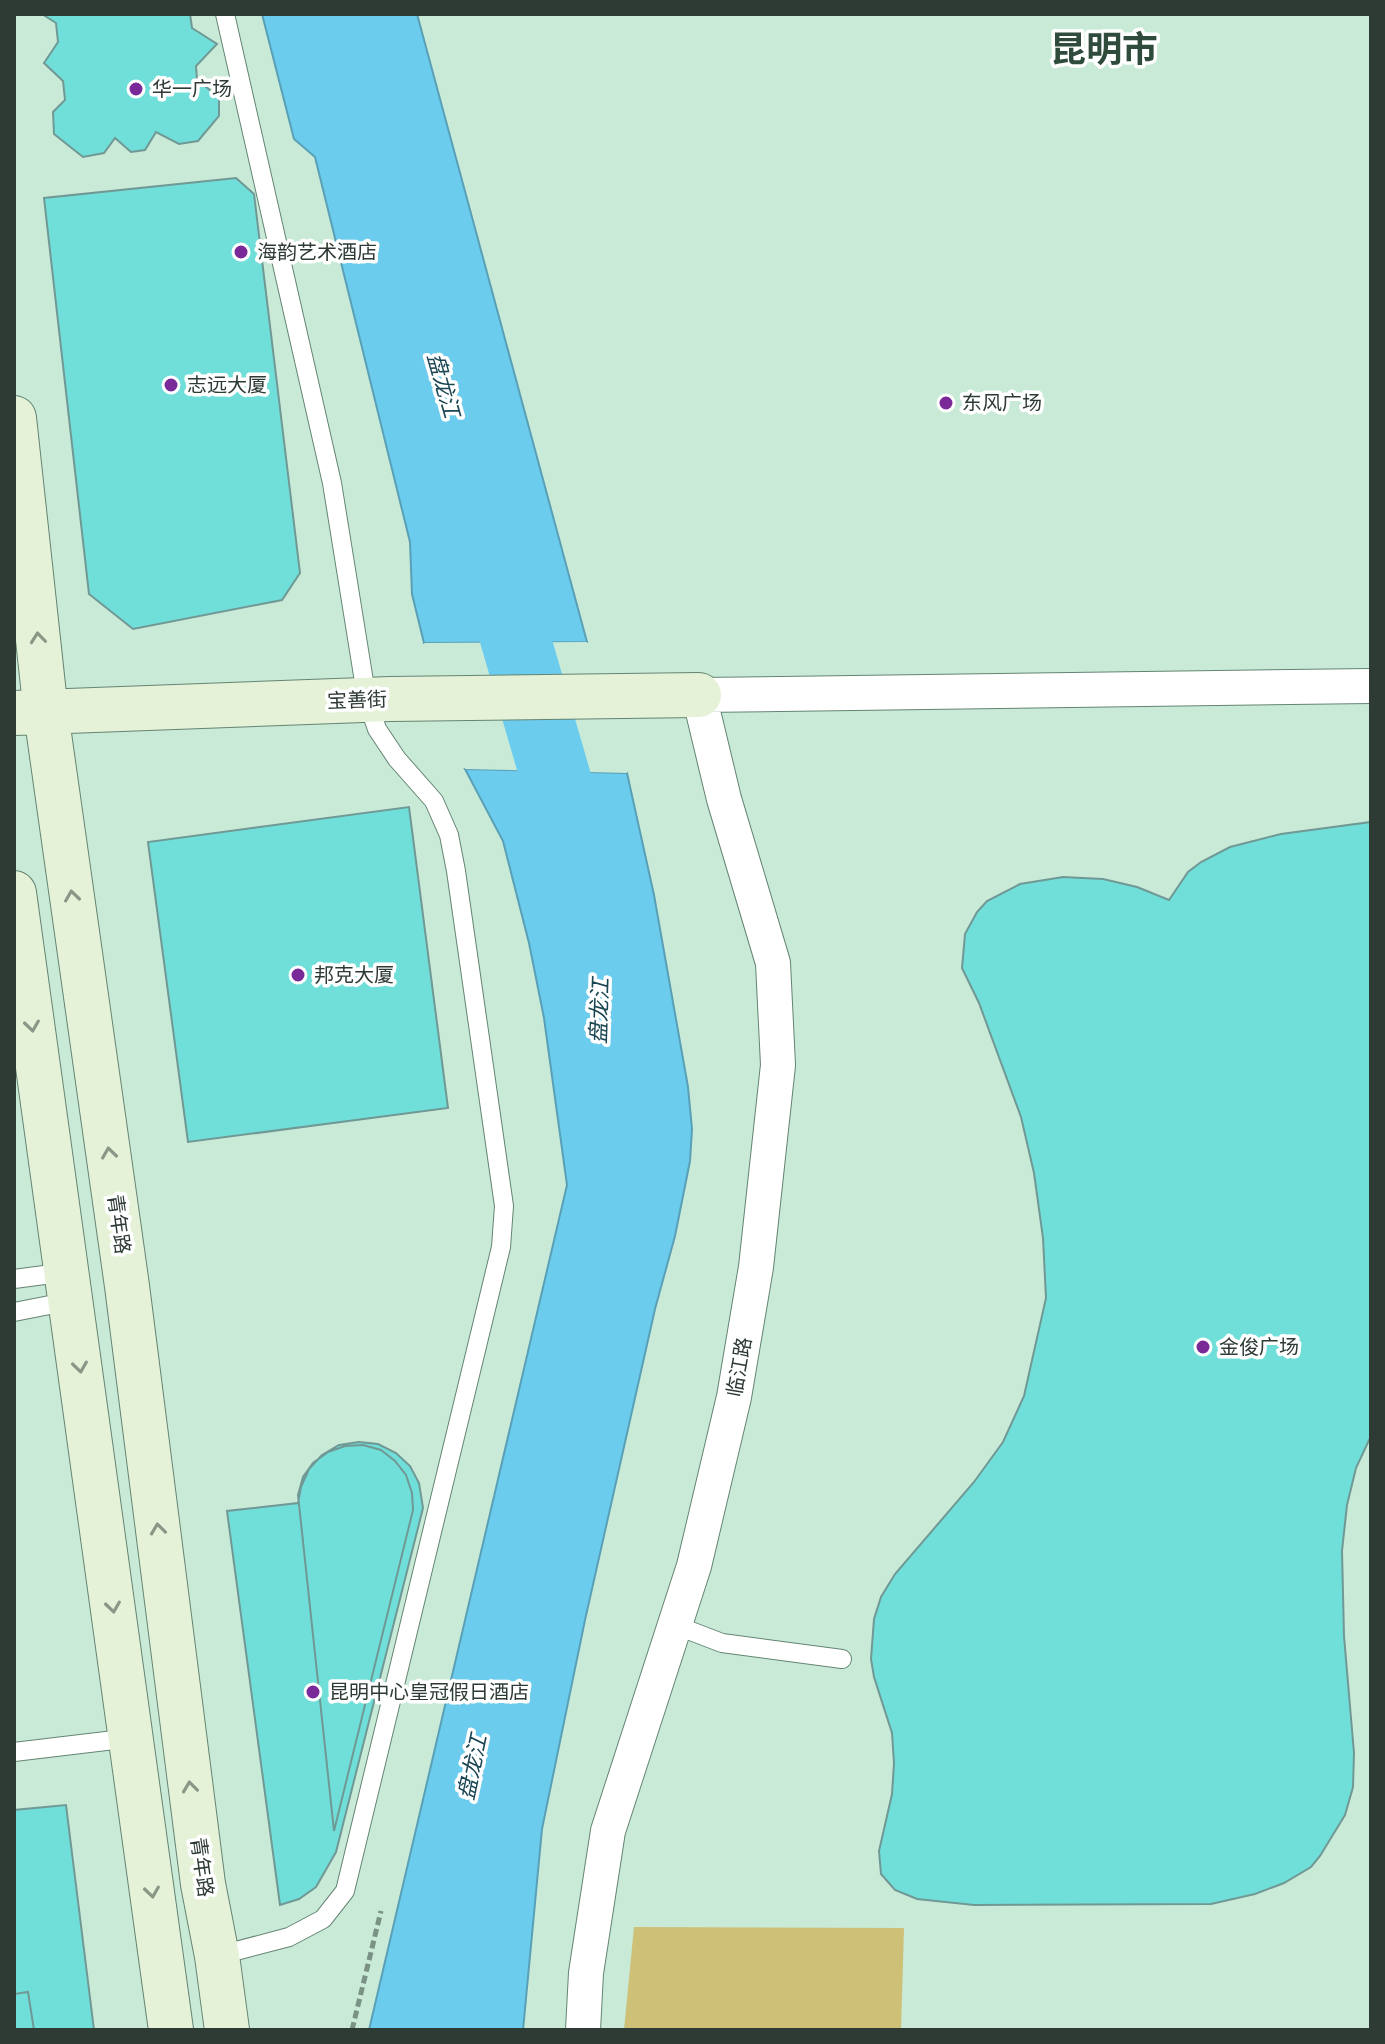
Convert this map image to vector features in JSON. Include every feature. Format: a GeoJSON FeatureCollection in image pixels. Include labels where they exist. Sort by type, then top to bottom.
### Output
{"type":"FeatureCollection","features":[{"type":"Feature","properties":{"kind":"main road","name":"青年路"},"geometry":{"type":"LineString","coordinates":[[14,418],[30,713],[127,1286],[203,1884],[227,2030]]}},
{"type":"Feature","properties":{"kind":"main road","name":"宝善街"},"geometry":{"type":"LineString","coordinates":[[30,713],[382,700],[699,695]]}},
{"type":"Feature","properties":{"kind":"main road"},"geometry":{"type":"LineString","coordinates":[[14,893],[171,2030]]}},
{"type":"Feature","properties":{"kind":"street"},"geometry":{"type":"LineString","coordinates":[[699,695],[1371,686]]}},
{"type":"Feature","properties":{"kind":"street","name":"临江路"},"geometry":{"type":"LineString","coordinates":[[583,2030],[586,1973],[608,1831],[694,1566],[734,1397],[756,1267],[778,1065],[773,963],[724,799],[699,695]]}},
{"type":"Feature","properties":{"kind":"lane"},"geometry":{"type":"LineString","coordinates":[[217,1956],[289,1937],[323,1919],[345,1891],[501,1247],[504,1206],[449,835],[434,801],[397,759],[377,729],[382,700],[225,14]]}},
{"type":"Feature","properties":{"kind":"lane"},"geometry":{"type":"LineString","coordinates":[[14,1279],[68,1286]]}},
{"type":"Feature","properties":{"kind":"lane"},"geometry":{"type":"LineString","coordinates":[[14,1312],[68,1286]]}},
{"type":"Feature","properties":{"kind":"lane"},"geometry":{"type":"LineString","coordinates":[[675,1625],[722,1643],[842,1659]]}},
{"type":"Feature","properties":{"kind":"lane"},"geometry":{"type":"LineString","coordinates":[[14,1752],[131,1738]]}},
{"type":"Feature","properties":{"kind":"path"},"geometry":{"type":"LineString","coordinates":[[352,2030],[381,1911]]}},
{"type":"Feature","properties":{"kind":"shaded area"},"geometry":{"type":"Polygon","coordinates":[[[634,1927],[904,1928],[901,2030],[624,2030],[634,1927]]]}},
{"type":"Feature","properties":{"kind":"water"},"geometry":{"type":"Polygon","coordinates":[[[262,14],[417,14],[587,642],[424,643],[412,594],[410,542],[315,157],[294,139],[262,14]]]}},
{"type":"Feature","properties":{"kind":"water"},"geometry":{"type":"Polygon","coordinates":[[[465,769],[627,773],[654,895],[688,1087],[692,1129],[690,1161],[585,1620],[542,1829],[523,2030],[369,2030],[567,1185],[544,1018],[529,943],[503,841],[465,769]]]}},
{"type":"Feature","properties":{"kind":"pier"},"geometry":{"type":"Polygon","coordinates":[[[587,642],[588,646],[425,647],[424,643],[587,642]]]}},
{"type":"Feature","properties":{"kind":"pier"},"geometry":{"type":"Polygon","coordinates":[[[465,765],[626,769],[627,773],[465,769],[465,765]]]}},
{"type":"Feature","properties":{"kind":"building","name":"华一广场"},"geometry":{"type":"Polygon","coordinates":[[[42,14],[190,14],[192,28],[217,44],[196,66],[197,80],[219,97],[219,116],[198,141],[179,144],[156,132],[145,150],[131,152],[115,138],[104,153],[83,157],[54,134],[53,112],[65,100],[63,81],[44,63],[58,42],[56,23],[42,14]]]}},
{"type":"Feature","properties":{"kind":"building","name":"志远大厦"},"geometry":{"type":"Polygon","coordinates":[[[236,178],[254,194],[300,573],[282,600],[133,629],[89,594],[44,198],[236,178]]]}},
{"type":"Feature","properties":{"kind":"building","name":"邦克大厦"},"geometry":{"type":"Polygon","coordinates":[[[409,807],[448,1108],[188,1142],[148,842],[409,807]]]}},
{"type":"Feature","properties":{"kind":"building","name":"金俊广场"},"geometry":{"type":"Polygon","coordinates":[[[1371,822],[1371,1436],[1356,1468],[1347,1505],[1342,1551],[1344,1636],[1354,1753],[1353,1787],[1345,1815],[1311,1867],[1284,1883],[1255,1894],[1211,1904],[974,1905],[917,1899],[895,1890],[881,1874],[879,1851],[892,1794],[894,1763],[892,1733],[871,1659],[874,1619],[881,1597],[895,1574],[974,1482],[1003,1442],[1024,1396],[1046,1298],[1043,1238],[1034,1173],[1021,1117],[979,1003],[962,968],[965,934],[987,901],[1020,884],[1063,877],[1103,879],[1137,887],[1169,900],[1188,872],[1230,847],[1281,834],[1371,822]]]}},
{"type":"Feature","properties":{"kind":"building","name":"昆明中心皇冠假日酒店"},"geometry":{"type":"Polygon","coordinates":[[[359,1442],[378,1444],[396,1453],[410,1466],[419,1483],[423,1508],[336,1852],[316,1887],[299,1899],[280,1905],[227,1511],[298,1503],[309,1469],[322,1455],[339,1445],[359,1442]]]}},
{"type":"Feature","properties":{"kind":"building","name":"昆明中心皇冠假日酒店"},"geometry":{"type":"Polygon","coordinates":[[[359,1442],[378,1444],[396,1453],[410,1466],[419,1483],[423,1508],[336,1852],[316,1887],[299,1899],[280,1905],[227,1511],[298,1503],[309,1469],[322,1455],[339,1445],[359,1442]]]}},
{"type":"Feature","properties":{"kind":"building"},"geometry":{"type":"Polygon","coordinates":[[[363,1445],[381,1450],[406,1475],[413,1510],[334,1831],[298,1495],[303,1477],[313,1463],[328,1452],[345,1446],[363,1445]]]}},
{"type":"Feature","properties":{"kind":"building"},"geometry":{"type":"Polygon","coordinates":[[[66,1805],[94,2030],[14,2030],[14,1810],[66,1805]]]}},
{"type":"Feature","properties":{"kind":"building"},"geometry":{"type":"Polygon","coordinates":[[[28,1992],[34,2030],[14,2030],[14,1994],[28,1992]]]}},
{"type":"Feature","properties":{"kind":"waterway","name":"盘龙江"},"geometry":{"type":"LineString","coordinates":[[490,551],[580,862]]}},
{"type":"Feature","properties":{"kind":"place","name":"华一广场"},"geometry":{"type":"Point","coordinates":[136,89]}},
{"type":"Feature","properties":{"kind":"place","name":"海韵艺术酒店"},"geometry":{"type":"Point","coordinates":[241,252]}},
{"type":"Feature","properties":{"kind":"place","name":"志远大厦"},"geometry":{"type":"Point","coordinates":[171,385]}},
{"type":"Feature","properties":{"kind":"place","name":"东风广场"},"geometry":{"type":"Point","coordinates":[946,403]}},
{"type":"Feature","properties":{"kind":"place","name":"邦克大厦"},"geometry":{"type":"Point","coordinates":[298,975]}},
{"type":"Feature","properties":{"kind":"place","name":"金俊广场"},"geometry":{"type":"Point","coordinates":[1203,1347]}},
{"type":"Feature","properties":{"kind":"place","name":"昆明中心皇冠假日酒店"},"geometry":{"type":"Point","coordinates":[313,1692]}},
{"type":"Feature","properties":{"kind":"district","name":"昆明市"},"geometry":{"type":"Point","coordinates":[1104,49]}}]}
